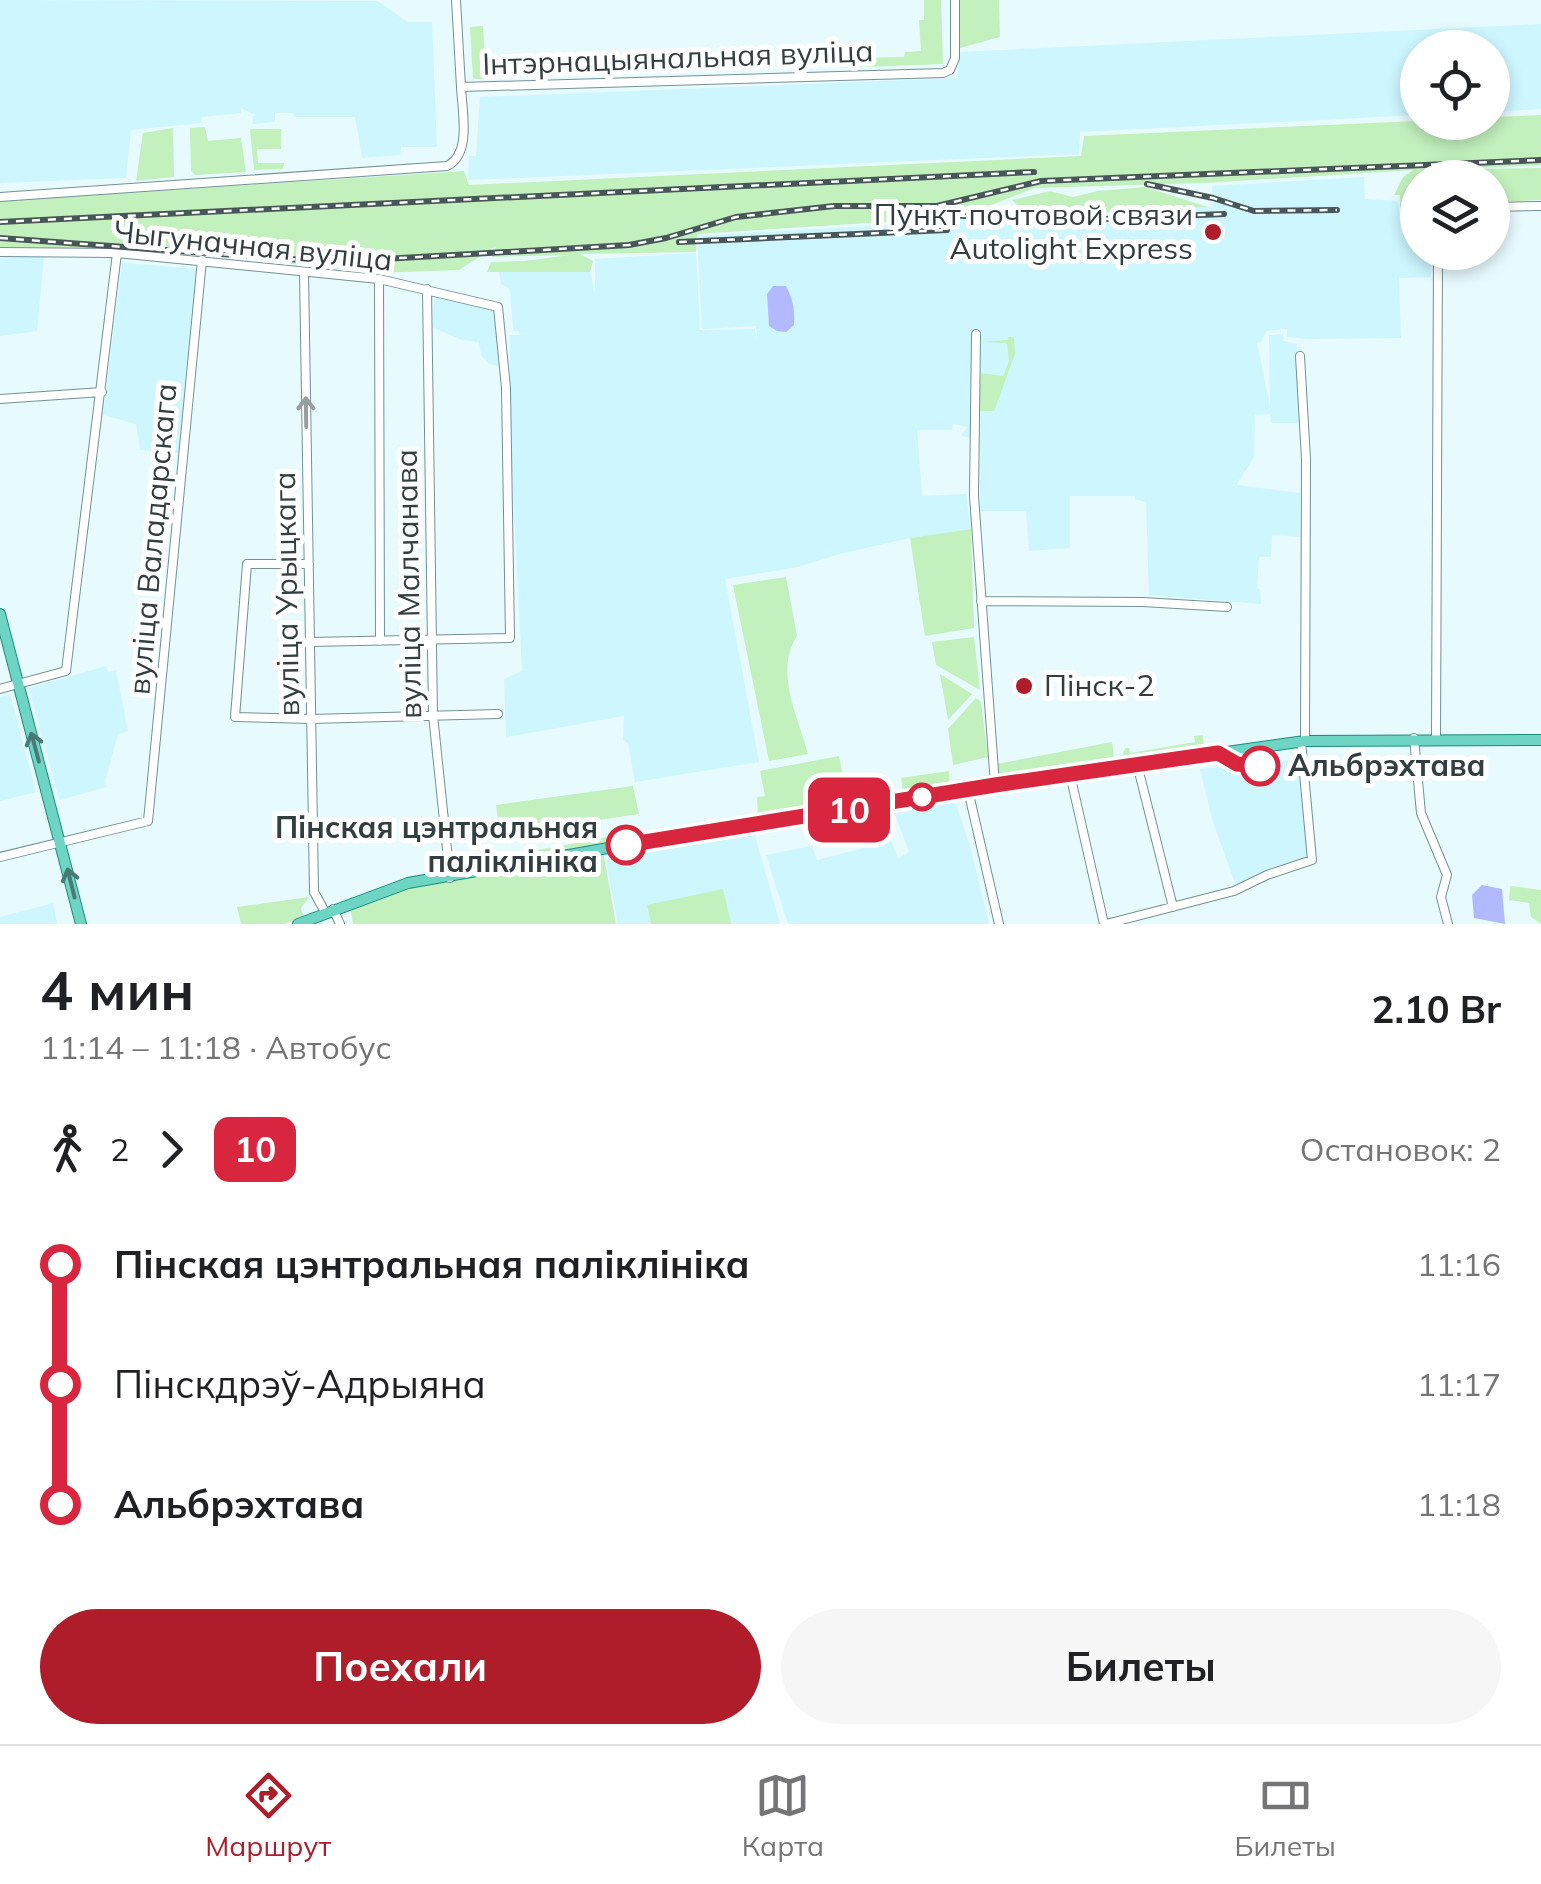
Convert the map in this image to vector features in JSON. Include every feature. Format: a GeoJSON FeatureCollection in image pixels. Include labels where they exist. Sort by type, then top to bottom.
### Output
{"type":"FeatureCollection","features":[{"type":"Feature","properties":{"kind":"main road"},"geometry":{"type":"LineString","coordinates":[[0,614],[82,924]]}},
{"type":"Feature","properties":{"kind":"main road"},"geometry":{"type":"LineString","coordinates":[[298,924],[396,885],[995,785],[1303,741],[1541,740]]}},
{"type":"Feature","properties":{"kind":"street"},"geometry":{"type":"LineString","coordinates":[[456,0],[461,88]]}},
{"type":"Feature","properties":{"kind":"street","name":"Інтэрнацыянальная вуліца"},"geometry":{"type":"LineString","coordinates":[[0,197],[447,166],[455,162],[462,150],[461,88],[926,74],[950,70],[955,58],[955,0]]}},
{"type":"Feature","properties":{"kind":"street"},"geometry":{"type":"LineString","coordinates":[[1510,207],[1541,206]]}},
{"type":"Feature","properties":{"kind":"street","name":"Чыгуначная вуліца"},"geometry":{"type":"LineString","coordinates":[[0,252],[202,260],[380,279],[498,307],[506,388],[510,638],[433,640]]}},
{"type":"Feature","properties":{"kind":"street"},"geometry":{"type":"LineString","coordinates":[[0,689],[66,672],[117,254]]}},
{"type":"Feature","properties":{"kind":"street","name":"вуліца Валадарскага"},"geometry":{"type":"LineString","coordinates":[[60,841],[148,822],[202,260]]}},
{"type":"Feature","properties":{"kind":"street"},"geometry":{"type":"LineString","coordinates":[[1438,270],[1440,738]]}},
{"type":"Feature","properties":{"kind":"street","name":"вуліца Урыцкага"},"geometry":{"type":"LineString","coordinates":[[304,272],[314,892],[340,924]]}},
{"type":"Feature","properties":{"kind":"street"},"geometry":{"type":"LineString","coordinates":[[380,279],[380,641]]}},
{"type":"Feature","properties":{"kind":"street","name":"вуліца Малчанава"},"geometry":{"type":"LineString","coordinates":[[426,289],[433,715],[450,878]]}},
{"type":"Feature","properties":{"kind":"street"},"geometry":{"type":"LineString","coordinates":[[976,334],[974,496],[995,785]]}},
{"type":"Feature","properties":{"kind":"street"},"geometry":{"type":"LineString","coordinates":[[1070,774],[1105,924],[1234,892],[1267,875],[1312,860],[1303,741],[1306,459],[1300,356]]}},
{"type":"Feature","properties":{"kind":"street"},"geometry":{"type":"LineString","coordinates":[[0,399],[102,392]]}},
{"type":"Feature","properties":{"kind":"street"},"geometry":{"type":"LineString","coordinates":[[309,564],[247,564],[234,717],[498,714]]}},
{"type":"Feature","properties":{"kind":"street"},"geometry":{"type":"LineString","coordinates":[[982,601],[1227,607]]}},
{"type":"Feature","properties":{"kind":"street"},"geometry":{"type":"LineString","coordinates":[[309,642],[433,640]]}},
{"type":"Feature","properties":{"kind":"street"},"geometry":{"type":"LineString","coordinates":[[1414,738],[1422,813],[1447,875],[1441,897],[1448,924]]}},
{"type":"Feature","properties":{"kind":"street"},"geometry":{"type":"LineString","coordinates":[[1137,764],[1173,906]]}},
{"type":"Feature","properties":{"kind":"street"},"geometry":{"type":"LineString","coordinates":[[968,790],[999,924]]}},
{"type":"Feature","properties":{"kind":"street"},"geometry":{"type":"LineString","coordinates":[[0,857],[60,841]]}},
{"type":"Feature","properties":{"kind":"shaded area"},"geometry":{"type":"Polygon","coordinates":[[[0,0],[378,1],[407,22],[432,22],[437,147],[401,147],[400,155],[362,158],[355,117],[294,117],[293,113],[275,113],[275,122],[253,124],[256,115],[241,108],[241,113],[202,117],[201,123],[131,130],[126,178],[0,183],[0,0]]]}},
{"type":"Feature","properties":{"kind":"shaded area"},"geometry":{"type":"Polygon","coordinates":[[[1541,24],[1541,109],[1510,111],[1510,30],[1416,30],[1541,24]]]}},
{"type":"Feature","properties":{"kind":"shaded area"},"geometry":{"type":"Polygon","coordinates":[[[1400,31],[1400,116],[1080,132],[1079,154],[468,180],[469,156],[476,156],[480,97],[958,78],[959,52],[1400,31]]]}},
{"type":"Feature","properties":{"kind":"shaded area"},"geometry":{"type":"Polygon","coordinates":[[[1364,177],[1365,199],[1398,201],[1400,270],[1431,270],[1431,277],[1399,278],[1401,338],[1308,339],[1287,337],[1287,329],[1266,331],[1257,343],[1270,406],[1269,335],[1283,334],[1283,341],[1297,344],[1300,423],[1271,423],[1270,414],[1255,415],[1254,457],[1236,485],[1300,493],[1300,537],[1272,535],[1271,557],[1259,557],[1257,588],[1261,604],[1149,595],[1146,502],[1135,496],[1070,496],[1070,548],[1029,551],[1026,511],[980,511],[980,439],[961,436],[967,427],[953,424],[952,430],[917,430],[922,496],[966,494],[971,529],[910,538],[798,567],[725,579],[759,762],[635,782],[628,743],[623,740],[624,716],[506,737],[504,679],[522,671],[510,427],[510,335],[520,335],[513,331],[510,289],[501,284],[499,271],[590,272],[595,292],[595,259],[696,253],[700,330],[755,329],[758,344],[756,326],[702,329],[697,236],[956,221],[957,209],[1029,216],[1213,207],[1212,186],[1364,177]]]}},
{"type":"Feature","properties":{"kind":"shaded area"},"geometry":{"type":"Polygon","coordinates":[[[44,256],[37,331],[0,336],[0,258],[44,256]]]}},
{"type":"Feature","properties":{"kind":"shaded area"},"geometry":{"type":"Polygon","coordinates":[[[122,263],[197,269],[181,453],[140,450],[136,424],[103,415],[122,263]]]}},
{"type":"Feature","properties":{"kind":"shaded area"},"geometry":{"type":"Polygon","coordinates":[[[434,294],[496,308],[500,366],[489,364],[481,355],[479,342],[462,340],[432,327],[434,294]]]}},
{"type":"Feature","properties":{"kind":"shaded area"},"geometry":{"type":"Polygon","coordinates":[[[106,666],[108,672],[116,670],[128,731],[118,734],[105,781],[107,787],[59,800],[29,688],[106,666]]]}},
{"type":"Feature","properties":{"kind":"shaded area"},"geometry":{"type":"Polygon","coordinates":[[[10,694],[36,792],[0,801],[0,697],[10,694]]]}},
{"type":"Feature","properties":{"kind":"shaded area"},"geometry":{"type":"Polygon","coordinates":[[[1297,760],[1309,859],[1236,886],[1213,822],[1200,769],[1297,760]]]}},
{"type":"Feature","properties":{"kind":"shaded area"},"geometry":{"type":"Polygon","coordinates":[[[956,804],[970,846],[989,924],[788,924],[766,855],[812,846],[817,860],[891,841],[898,858],[909,852],[895,814],[956,804]]]}},
{"type":"Feature","properties":{"kind":"shaded area","name":"Пінская цэнтральная паліклініка"},"geometry":{"type":"Polygon","coordinates":[[[754,832],[780,924],[618,924],[606,860],[754,832]]]}},
{"type":"Feature","properties":{"kind":"shaded area"},"geometry":{"type":"Polygon","coordinates":[[[53,903],[57,924],[0,924],[0,917],[53,903]]]}},
{"type":"Feature","properties":{"kind":"green space"},"geometry":{"type":"Polygon","coordinates":[[[924,0],[941,0],[943,64],[840,68],[840,53],[853,53],[854,58],[904,57],[905,52],[921,51],[919,20],[924,20],[924,0]]]}},
{"type":"Feature","properties":{"kind":"green space"},"geometry":{"type":"Polygon","coordinates":[[[960,0],[999,0],[1000,37],[960,48],[960,0]]]}},
{"type":"Feature","properties":{"kind":"green space"},"geometry":{"type":"Polygon","coordinates":[[[483,26],[486,79],[473,79],[470,27],[483,26]]]}},
{"type":"Feature","properties":{"kind":"green space"},"geometry":{"type":"Polygon","coordinates":[[[1541,115],[1541,165],[1510,166],[1510,160],[1400,160],[1400,171],[1035,188],[991,205],[953,207],[948,218],[697,234],[696,252],[580,254],[593,261],[590,272],[487,272],[491,262],[570,255],[492,257],[496,246],[459,270],[375,273],[173,251],[0,247],[0,201],[464,171],[469,185],[1081,156],[1084,136],[1400,122],[1400,140],[1510,140],[1510,116],[1541,115]]]}},
{"type":"Feature","properties":{"kind":"green space"},"geometry":{"type":"Polygon","coordinates":[[[205,127],[208,141],[241,138],[246,172],[195,175],[191,171],[190,128],[205,127]]]}},
{"type":"Feature","properties":{"kind":"green space"},"geometry":{"type":"Polygon","coordinates":[[[173,128],[174,177],[136,181],[143,133],[173,128]]]}},
{"type":"Feature","properties":{"kind":"green space"},"geometry":{"type":"Polygon","coordinates":[[[250,129],[281,129],[281,149],[257,149],[258,163],[284,163],[283,169],[254,170],[250,129]]]}},
{"type":"Feature","properties":{"kind":"green space"},"geometry":{"type":"Polygon","coordinates":[[[1510,168],[1541,168],[1541,200],[1510,201],[1510,168]]]}},
{"type":"Feature","properties":{"kind":"green space"},"geometry":{"type":"Polygon","coordinates":[[[1145,187],[1208,207],[1029,216],[1012,200],[1050,191],[1073,197],[1145,187]]]}},
{"type":"Feature","properties":{"kind":"green space"},"geometry":{"type":"Polygon","coordinates":[[[1014,337],[1015,354],[994,411],[980,411],[980,373],[1003,376],[1009,361],[1007,343],[980,342],[1014,337]]]}},
{"type":"Feature","properties":{"kind":"green space"},"geometry":{"type":"Polygon","coordinates":[[[971,529],[974,628],[925,636],[910,538],[971,529]]]}},
{"type":"Feature","properties":{"kind":"green space"},"geometry":{"type":"Polygon","coordinates":[[[786,577],[797,636],[790,650],[788,679],[808,754],[769,761],[733,585],[786,577]]]}},
{"type":"Feature","properties":{"kind":"green space"},"geometry":{"type":"Polygon","coordinates":[[[974,637],[980,690],[936,665],[932,642],[974,637]]]}},
{"type":"Feature","properties":{"kind":"green space"},"geometry":{"type":"Polygon","coordinates":[[[940,674],[972,694],[948,720],[940,674]]]}},
{"type":"Feature","properties":{"kind":"green space"},"geometry":{"type":"Polygon","coordinates":[[[976,698],[981,702],[988,757],[953,765],[948,729],[976,698]]]}},
{"type":"Feature","properties":{"kind":"green space"},"geometry":{"type":"Polygon","coordinates":[[[1203,735],[1204,749],[1122,757],[1125,748],[1130,753],[1195,742],[1194,736],[1203,735]]]}},
{"type":"Feature","properties":{"kind":"green space"},"geometry":{"type":"Polygon","coordinates":[[[1112,742],[1114,759],[1110,763],[1007,778],[998,775],[997,764],[1112,742]]]}},
{"type":"Feature","properties":{"kind":"green space"},"geometry":{"type":"Polygon","coordinates":[[[839,756],[846,805],[758,818],[757,797],[765,796],[760,771],[839,756]]]}},
{"type":"Feature","properties":{"kind":"green space"},"geometry":{"type":"Polygon","coordinates":[[[949,771],[949,787],[903,792],[901,778],[949,771]]]}},
{"type":"Feature","properties":{"kind":"green space"},"geometry":{"type":"Polygon","coordinates":[[[633,786],[639,814],[500,835],[496,805],[633,786]]]}},
{"type":"Feature","properties":{"kind":"green space"},"geometry":{"type":"Polygon","coordinates":[[[641,831],[637,838],[516,860],[516,854],[641,831]]]}},
{"type":"Feature","properties":{"kind":"green space"},"geometry":{"type":"Polygon","coordinates":[[[603,851],[616,924],[353,924],[350,905],[385,891],[603,851]]]}},
{"type":"Feature","properties":{"kind":"green space"},"geometry":{"type":"Polygon","coordinates":[[[1510,886],[1541,890],[1541,924],[1531,917],[1529,903],[1509,900],[1510,886]]]}},
{"type":"Feature","properties":{"kind":"green space"},"geometry":{"type":"Polygon","coordinates":[[[723,889],[731,924],[651,924],[647,905],[723,889]]]}},
{"type":"Feature","properties":{"kind":"green space"},"geometry":{"type":"Polygon","coordinates":[[[309,897],[301,908],[303,915],[285,924],[241,924],[237,907],[309,897]]]}},
{"type":"Feature","properties":{"kind":"water"},"geometry":{"type":"Polygon","coordinates":[[[773,286],[786,286],[792,300],[794,325],[786,332],[769,326],[767,294],[773,286]]]}},
{"type":"Feature","properties":{"kind":"water"},"geometry":{"type":"Polygon","coordinates":[[[1482,885],[1502,889],[1505,924],[1474,918],[1472,895],[1482,885]]]}},
{"type":"Feature","properties":{"kind":"railway"},"geometry":{"type":"LineString","coordinates":[[0,238],[331,262],[629,245],[736,217],[834,206],[937,206],[1041,181],[1541,160]]}},
{"type":"Feature","properties":{"kind":"railway"},"geometry":{"type":"LineString","coordinates":[[0,222],[1034,172]]}},
{"type":"Feature","properties":{"kind":"railway"},"geometry":{"type":"LineString","coordinates":[[1147,184],[1254,211],[1337,210]]}},
{"type":"Feature","properties":{"kind":"railway"},"geometry":{"type":"LineString","coordinates":[[942,214],[1032,222],[1224,214]]}},
{"type":"Feature","properties":{"kind":"railway"},"geometry":{"type":"LineString","coordinates":[[679,242],[947,230]]}},
{"type":"Feature","properties":{"kind":"bus line","name":"10"},"geometry":{"type":"LineString","coordinates":[[626,845],[1218,753],[1237,764],[1260,766]]}},
{"type":"Feature","properties":{"kind":"place","name":"Пункт почтовой связи Autolight Express"},"geometry":{"type":"Point","coordinates":[1213,232]}},
{"type":"Feature","properties":{"kind":"place","name":"Пінск-2"},"geometry":{"type":"Point","coordinates":[1024,686]}},
{"type":"Feature","properties":{"kind":"place","name":"Альбрэхтава"},"geometry":{"type":"Point","coordinates":[1260,766]}},
{"type":"Feature","properties":{"kind":"place","name":"Пінская цэнтральная паліклініка"},"geometry":{"type":"Point","coordinates":[626,845]}}]}
